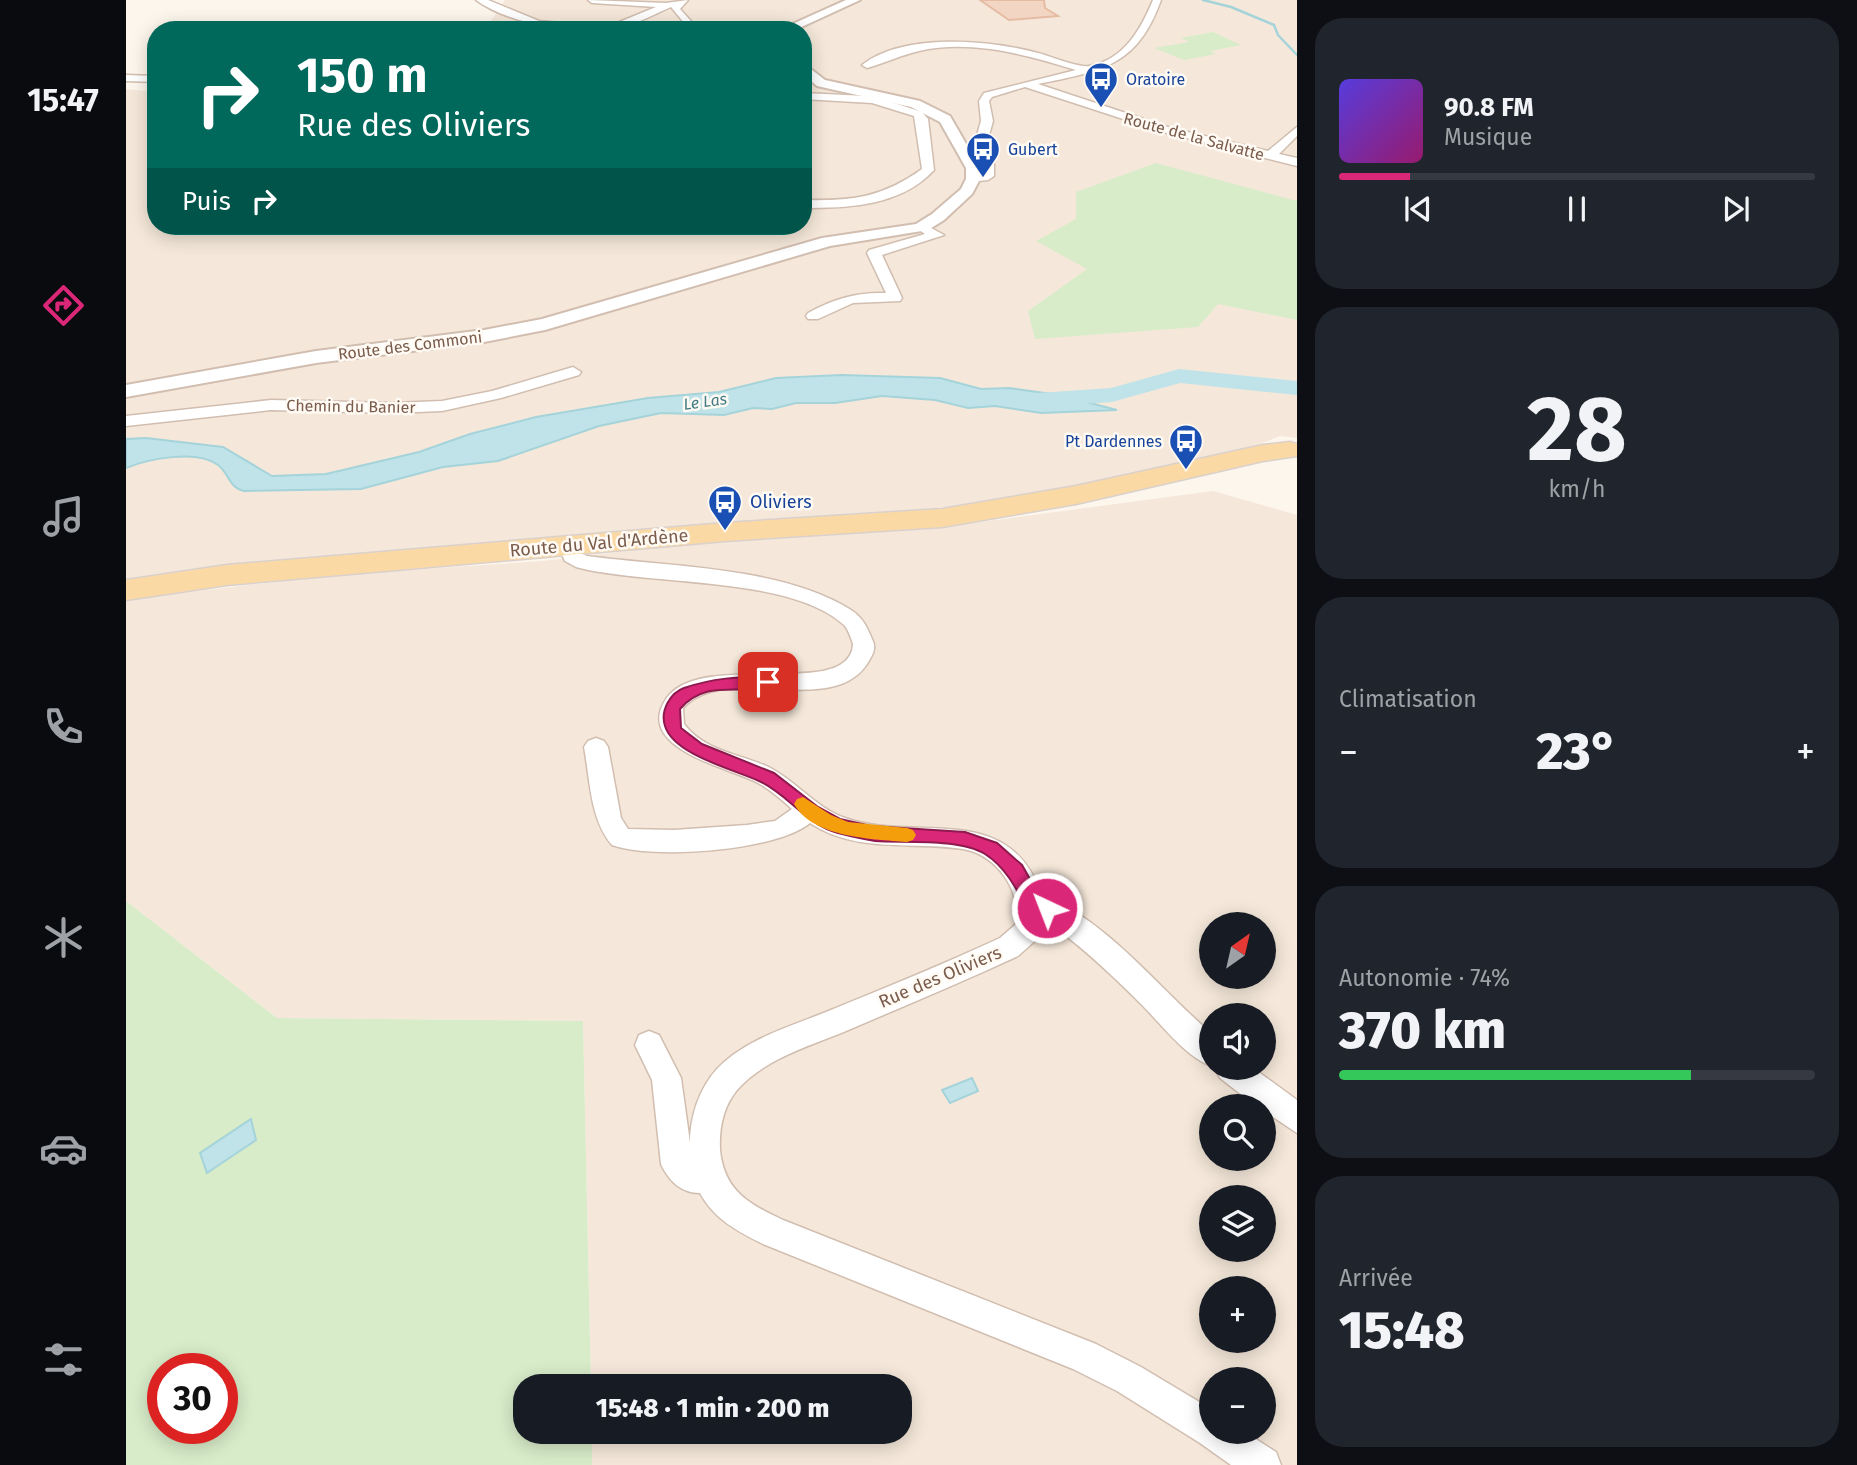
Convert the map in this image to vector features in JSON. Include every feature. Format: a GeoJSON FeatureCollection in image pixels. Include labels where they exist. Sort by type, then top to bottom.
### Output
{"type":"FeatureCollection","features":[{"type":"Feature","properties":{"kind":"main road","name":"Route du Val d'Ardène"},"geometry":{"type":"LineString","coordinates":[[126,590],[216,576],[568,545],[942,518],[1030,505],[1236,461],[1295,458]]}},
{"type":"Feature","properties":{"kind":"street"},"geometry":{"type":"LineString","coordinates":[[480,0],[530,21]]}},
{"type":"Feature","properties":{"kind":"street"},"geometry":{"type":"LineString","coordinates":[[592,0],[667,5]]}},
{"type":"Feature","properties":{"kind":"street"},"geometry":{"type":"LineString","coordinates":[[630,21],[682,0]]}},
{"type":"Feature","properties":{"kind":"street"},"geometry":{"type":"LineString","coordinates":[[682,0],[675,9],[686,21]]}},
{"type":"Feature","properties":{"kind":"street"},"geometry":{"type":"LineString","coordinates":[[807,21],[855,0]]}},
{"type":"Feature","properties":{"kind":"street"},"geometry":{"type":"LineString","coordinates":[[813,316],[842,299],[870,296],[895,298],[874,253],[937,235],[922,227],[956,202],[973,179],[988,176],[988,164],[981,142],[987,121],[985,98],[1003,89],[1029,85],[1113,62],[1131,47],[1153,19],[1157,0]]}},
{"type":"Feature","properties":{"kind":"street"},"geometry":{"type":"LineString","coordinates":[[867,65],[888,55],[925,46],[993,45],[1020,49],[1089,70]]}},
{"type":"Feature","properties":{"kind":"street"},"geometry":{"type":"LineString","coordinates":[[812,74],[821,83],[915,104],[946,119],[970,161],[973,179]]}},
{"type":"Feature","properties":{"kind":"street"},"geometry":{"type":"LineString","coordinates":[[126,78],[147,79]]}},
{"type":"Feature","properties":{"kind":"street","name":"Route de la Salvatte"},"geometry":{"type":"LineString","coordinates":[[1029,85],[1156,127],[1297,162]]}},
{"type":"Feature","properties":{"kind":"street"},"geometry":{"type":"LineString","coordinates":[[812,97],[876,101],[895,99]]}},
{"type":"Feature","properties":{"kind":"street"},"geometry":{"type":"LineString","coordinates":[[812,206],[890,196],[928,170],[922,119],[918,114],[876,101]]}},
{"type":"Feature","properties":{"kind":"street"},"geometry":{"type":"LineString","coordinates":[[1270,156],[1297,130]]}},
{"type":"Feature","properties":{"kind":"street","name":"Route des Commoni"},"geometry":{"type":"LineString","coordinates":[[126,391],[316,357],[502,333],[558,321],[828,242],[922,227]]}},
{"type":"Feature","properties":{"kind":"street","name":"Chemin du Banier"},"geometry":{"type":"LineString","coordinates":[[126,421],[271,405],[429,408],[485,397],[573,372]]}},
{"type":"Feature","properties":{"kind":"street"},"geometry":{"type":"LineString","coordinates":[[568,545],[572,557],[591,563],[740,580],[776,587],[829,607],[856,624],[865,643],[862,655],[850,670],[840,676],[830,680],[712,684],[685,694],[672,708],[671,723],[674,731],[688,744],[757,771],[836,825],[857,831],[965,839],[999,854],[1016,871],[1029,891],[1032,902],[1047,908],[1081,932],[1199,1042]]}},
{"type":"Feature","properties":{"kind":"street"},"geometry":{"type":"LineString","coordinates":[[596,747],[611,824],[618,836],[624,839],[645,841],[770,832],[791,824],[809,809]]}},
{"type":"Feature","properties":{"kind":"street","name":"Rue des Oliviers"},"geometry":{"type":"LineString","coordinates":[[1032,902],[1027,932],[1009,947],[749,1061],[737,1070],[726,1081],[709,1108],[705,1138],[709,1177],[722,1199],[746,1219],[1084,1356],[1129,1379],[1199,1422]]}},
{"type":"Feature","properties":{"kind":"street"},"geometry":{"type":"LineString","coordinates":[[649,1045],[666,1078],[677,1164],[691,1177],[709,1177]]}},
{"type":"Feature","properties":{"kind":"street"},"geometry":{"type":"LineString","coordinates":[[1246,1080],[1297,1118]]}},
{"type":"Feature","properties":{"kind":"street","name":"Rue des Oliviers"},"geometry":{"type":"LineString","coordinates":[[1233,1444],[1263,1465]]}},
{"type":"Feature","properties":{"kind":"shaded area"},"geometry":{"type":"Polygon","coordinates":[[[505,0],[1297,0],[1297,438],[1280,436],[1234,454],[1042,497],[857,516],[463,545],[290,561],[126,581],[126,89],[147,91],[147,235],[812,235],[812,21],[491,21],[505,0]]]}},
{"type":"Feature","properties":{"kind":"shaded area"},"geometry":{"type":"Polygon","coordinates":[[[1213,491],[1297,515],[1297,1465],[592,1465],[592,1444],[912,1444],[912,1374],[591,1374],[583,1021],[277,1018],[126,901],[126,599],[348,574],[542,561],[680,545],[943,527],[1213,491]]]}},
{"type":"Feature","properties":{"kind":"green space"},"geometry":{"type":"Polygon","coordinates":[[[1213,32],[1241,45],[1210,51],[1216,54],[1184,60],[1154,48],[1189,42],[1181,38],[1213,32]]]}},
{"type":"Feature","properties":{"kind":"green space"},"geometry":{"type":"Polygon","coordinates":[[[1156,163],[1297,201],[1297,320],[1218,304],[1198,327],[1035,339],[1028,311],[1087,269],[1036,241],[1076,219],[1076,192],[1156,163]]]}},
{"type":"Feature","properties":{"kind":"green space"},"geometry":{"type":"Polygon","coordinates":[[[126,901],[277,1018],[583,1021],[591,1374],[513,1374],[513,1444],[592,1444],[592,1465],[126,1465],[126,901]]]}},
{"type":"Feature","properties":{"kind":"water"},"geometry":{"type":"Polygon","coordinates":[[[841,375],[940,378],[981,389],[1009,388],[1059,395],[1117,410],[1041,413],[995,406],[968,408],[935,400],[882,396],[835,403],[796,403],[772,409],[753,408],[724,415],[661,413],[599,426],[498,461],[443,467],[361,489],[244,491],[232,483],[218,465],[198,457],[172,457],[126,468],[126,439],[146,438],[223,447],[272,476],[326,474],[419,452],[470,434],[536,417],[648,398],[719,392],[776,378],[841,375]]]}},
{"type":"Feature","properties":{"kind":"water"},"geometry":{"type":"Polygon","coordinates":[[[972,1078],[978,1091],[950,1103],[942,1090],[972,1078]]]}},
{"type":"Feature","properties":{"kind":"water"},"geometry":{"type":"Polygon","coordinates":[[[251,1119],[256,1140],[207,1173],[200,1153],[251,1119]]]}},
{"type":"Feature","properties":{"kind":"building"},"geometry":{"type":"Polygon","coordinates":[[[980,0],[1044,0],[1045,8],[1058,16],[1009,20],[980,0]]]}},
{"type":"Feature","properties":{"kind":"waterway"},"geometry":{"type":"LineString","coordinates":[[1203,0],[1231,7],[1274,25],[1278,35],[1297,55]]}},
{"type":"Feature","properties":{"kind":"waterway","name":"Le Las"},"geometry":{"type":"LineString","coordinates":[[1023,401],[1112,395],[1179,376],[1297,388]]}},
{"type":"Feature","properties":{"kind":"slow traffic"},"geometry":{"type":"LineString","coordinates":[[803,804],[825,820],[846,829],[907,835]]}},
{"type":"Feature","properties":{"kind":"place","name":"Oratoire"},"geometry":{"type":"Point","coordinates":[1101,109]}},
{"type":"Feature","properties":{"kind":"place","name":"Gubert"},"geometry":{"type":"Point","coordinates":[983,179]}},
{"type":"Feature","properties":{"kind":"place","name":"Pt Dardennes"},"geometry":{"type":"Point","coordinates":[1186,471]}},
{"type":"Feature","properties":{"kind":"place","name":"Oliviers"},"geometry":{"type":"Point","coordinates":[725,532]}},
{"type":"Feature","properties":{"kind":"route"},"geometry":{"type":"LineString","coordinates":[[768,682],[712,684],[692,690],[672,708],[671,723],[674,731],[696,749],[757,771],[790,792],[812,812],[846,829],[965,839],[990,848],[1016,871],[1029,891],[1032,902],[1047,908]]}}]}
